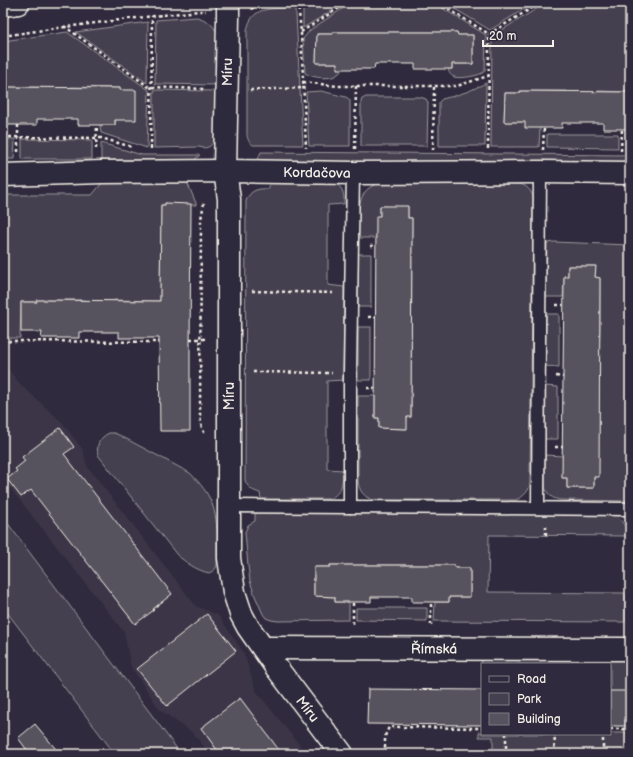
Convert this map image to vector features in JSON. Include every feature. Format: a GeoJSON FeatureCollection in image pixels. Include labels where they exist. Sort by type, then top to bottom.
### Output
{"type":"FeatureCollection","features":[{"type":"Feature","properties":{"kind":"street"},"geometry":{"type":"LineString","coordinates":[[3,5],[18,3]]}},
{"type":"Feature","properties":{"kind":"street","name":"Míru"},"geometry":{"type":"LineString","coordinates":[[234,12],[227,90],[225,171],[229,199],[229,558],[233,586],[241,614],[248,627],[262,648],[342,754]]}},
{"type":"Feature","properties":{"kind":"street","name":"Kordačova"},"geometry":{"type":"LineString","coordinates":[[3,176],[102,172],[225,171],[353,173],[540,172],[630,174]]}},
{"type":"Feature","properties":{"kind":"street","name":"Římská"},"geometry":{"type":"LineString","coordinates":[[262,648],[630,649]]}},
{"type":"Feature","properties":{"kind":"lane"},"geometry":{"type":"LineString","coordinates":[[538,508],[540,172]]}},
{"type":"Feature","properties":{"kind":"lane"},"geometry":{"type":"LineString","coordinates":[[350,507],[353,173]]}},
{"type":"Feature","properties":{"kind":"lane"},"geometry":{"type":"LineString","coordinates":[[230,506],[630,508]]}},
{"type":"Feature","properties":{"kind":"path"},"geometry":{"type":"LineString","coordinates":[[3,36],[64,26],[205,11],[210,13],[215,19],[234,12],[251,10],[259,5],[282,3]]}},
{"type":"Feature","properties":{"kind":"path"},"geometry":{"type":"LineString","coordinates":[[298,3],[301,32],[306,148],[313,148]]}},
{"type":"Feature","properties":{"kind":"path"},"geometry":{"type":"LineString","coordinates":[[301,32],[342,6],[342,3]]}},
{"type":"Feature","properties":{"kind":"path"},"geometry":{"type":"LineString","coordinates":[[438,3],[489,34]]}},
{"type":"Feature","properties":{"kind":"path"},"geometry":{"type":"LineString","coordinates":[[489,34],[540,3]]}},
{"type":"Feature","properties":{"kind":"path"},"geometry":{"type":"LineString","coordinates":[[151,151],[152,16]]}},
{"type":"Feature","properties":{"kind":"path"},"geometry":{"type":"LineString","coordinates":[[64,26],[149,87],[227,90],[303,88]]}},
{"type":"Feature","properties":{"kind":"path"},"geometry":{"type":"LineString","coordinates":[[488,150],[489,34]]}},
{"type":"Feature","properties":{"kind":"path"},"geometry":{"type":"LineString","coordinates":[[303,82],[338,86],[457,86],[488,76]]}},
{"type":"Feature","properties":{"kind":"path"},"geometry":{"type":"LineString","coordinates":[[348,149],[355,149],[356,86]]}},
{"type":"Feature","properties":{"kind":"path"},"geometry":{"type":"LineString","coordinates":[[433,150],[434,86]]}},
{"type":"Feature","properties":{"kind":"path"},"geometry":{"type":"LineString","coordinates":[[543,150],[544,128]]}},
{"type":"Feature","properties":{"kind":"path"},"geometry":{"type":"LineString","coordinates":[[622,129],[622,151]]}},
{"type":"Feature","properties":{"kind":"path"},"geometry":{"type":"LineString","coordinates":[[3,137],[96,138]]}},
{"type":"Feature","properties":{"kind":"path"},"geometry":{"type":"LineString","coordinates":[[614,151],[626,151]]}},
{"type":"Feature","properties":{"kind":"path"},"geometry":{"type":"LineString","coordinates":[[250,291],[351,294]]}},
{"type":"Feature","properties":{"kind":"path"},"geometry":{"type":"LineString","coordinates":[[190,339],[200,339]]}},
{"type":"Feature","properties":{"kind":"path"},"geometry":{"type":"LineString","coordinates":[[3,345],[10,341],[159,342]]}},
{"type":"Feature","properties":{"kind":"path"},"geometry":{"type":"LineString","coordinates":[[250,372],[350,374]]}},
{"type":"Feature","properties":{"kind":"path"},"geometry":{"type":"LineString","coordinates":[[353,602],[353,624]]}},
{"type":"Feature","properties":{"kind":"path"},"geometry":{"type":"LineString","coordinates":[[431,602],[431,625]]}},
{"type":"Feature","properties":{"kind":"path"},"geometry":{"type":"LineString","coordinates":[[385,754],[385,736],[390,727],[481,728]]}},
{"type":"Feature","properties":{"kind":"path"},"geometry":{"type":"LineString","coordinates":[[611,729],[630,729]]}},
{"type":"Feature","properties":{"kind":"path"},"geometry":{"type":"LineString","coordinates":[[506,735],[506,754]]}},
{"type":"Feature","properties":{"kind":"path"},"geometry":{"type":"LineString","coordinates":[[554,754],[555,735]]}},
{"type":"Feature","properties":{"kind":"path"},"geometry":{"type":"LineString","coordinates":[[603,735],[603,754]]}},
{"type":"Feature","properties":{"kind":"shaded area"},"geometry":{"type":"Polygon","coordinates":[[[3,363],[21,385],[63,423],[83,450],[87,466],[196,606],[218,615],[244,653],[256,691],[307,754],[210,754],[193,733],[160,710],[131,667],[124,632],[3,479],[3,363]]]}},
{"type":"Feature","properties":{"kind":"green space"},"geometry":{"type":"Polygon","coordinates":[[[351,3],[434,3],[486,35],[485,71],[475,76],[457,78],[450,74],[448,70],[452,69],[452,64],[473,64],[473,35],[458,35],[457,32],[333,32],[333,34],[317,34],[316,63],[337,63],[343,69],[333,77],[329,78],[314,77],[305,73],[303,39],[310,30],[351,3]]]}},
{"type":"Feature","properties":{"kind":"green space"},"geometry":{"type":"Polygon","coordinates":[[[445,3],[534,3],[490,30],[445,3]]]}},
{"type":"Feature","properties":{"kind":"green space"},"geometry":{"type":"Polygon","coordinates":[[[546,3],[621,3],[630,9],[630,92],[598,91],[598,94],[568,94],[567,91],[521,91],[520,93],[505,93],[504,122],[525,122],[540,128],[539,147],[491,147],[492,36],[546,3]]]}},
{"type":"Feature","properties":{"kind":"green space"},"geometry":{"type":"Polygon","coordinates":[[[331,5],[334,8],[333,10],[303,28],[303,10],[309,6],[331,5]]]}},
{"type":"Feature","properties":{"kind":"green space"},"geometry":{"type":"Polygon","coordinates":[[[290,8],[294,10],[296,14],[303,145],[253,145],[247,137],[247,31],[249,23],[257,13],[262,10],[290,8]]]}},
{"type":"Feature","properties":{"kind":"green space"},"geometry":{"type":"Polygon","coordinates":[[[197,17],[214,27],[217,33],[216,85],[155,84],[156,20],[197,17]]]}},
{"type":"Feature","properties":{"kind":"green space"},"geometry":{"type":"Polygon","coordinates":[[[148,22],[147,83],[76,32],[148,22]]]}},
{"type":"Feature","properties":{"kind":"green space"},"geometry":{"type":"Polygon","coordinates":[[[67,32],[149,90],[147,148],[101,133],[100,125],[115,125],[120,88],[73,87],[42,90],[42,87],[3,87],[3,41],[67,32]]]}},
{"type":"Feature","properties":{"kind":"green space"},"geometry":{"type":"Polygon","coordinates":[[[486,83],[485,146],[439,146],[439,102],[442,99],[469,91],[486,83]]]}},
{"type":"Feature","properties":{"kind":"green space"},"geometry":{"type":"Polygon","coordinates":[[[154,90],[216,91],[215,136],[212,144],[205,148],[154,148],[154,90]]]}},
{"type":"Feature","properties":{"kind":"green space"},"geometry":{"type":"Polygon","coordinates":[[[321,91],[346,97],[350,100],[350,146],[309,146],[306,92],[321,91]]]}},
{"type":"Feature","properties":{"kind":"green space"},"geometry":{"type":"Polygon","coordinates":[[[366,97],[420,97],[426,99],[428,103],[427,146],[361,146],[361,102],[362,99],[366,97]]]}},
{"type":"Feature","properties":{"kind":"green space"},"geometry":{"type":"Polygon","coordinates":[[[626,129],[630,129],[630,148],[626,148],[626,129]]]}},
{"type":"Feature","properties":{"kind":"green space"},"geometry":{"type":"Polygon","coordinates":[[[547,134],[618,134],[618,148],[547,147],[547,134]]]}},
{"type":"Feature","properties":{"kind":"green space"},"geometry":{"type":"Polygon","coordinates":[[[3,139],[15,139],[14,159],[3,159],[3,139]]]}},
{"type":"Feature","properties":{"kind":"green space"},"geometry":{"type":"Polygon","coordinates":[[[22,139],[92,140],[92,159],[22,159],[22,139]]]}},
{"type":"Feature","properties":{"kind":"green space"},"geometry":{"type":"Polygon","coordinates":[[[101,143],[142,155],[200,155],[194,160],[101,160],[101,143]]]}},
{"type":"Feature","properties":{"kind":"green space"},"geometry":{"type":"Polygon","coordinates":[[[261,152],[630,155],[630,164],[257,161],[261,152]]]}},
{"type":"Feature","properties":{"kind":"green space"},"geometry":{"type":"Polygon","coordinates":[[[187,182],[196,205],[165,203],[165,205],[161,205],[160,301],[114,300],[114,303],[83,300],[37,300],[37,302],[21,302],[20,338],[9,338],[3,330],[3,195],[92,195],[102,183],[187,182]]]}},
{"type":"Feature","properties":{"kind":"green space"},"geometry":{"type":"Polygon","coordinates":[[[269,182],[335,183],[342,189],[344,195],[344,204],[328,205],[328,285],[344,287],[343,380],[327,381],[327,469],[343,470],[343,475],[341,487],[334,496],[329,499],[261,499],[260,493],[250,488],[245,480],[246,201],[250,194],[255,190],[269,189],[269,182]]]}},
{"type":"Feature","properties":{"kind":"green space"},"geometry":{"type":"Polygon","coordinates":[[[382,183],[520,184],[530,190],[533,197],[530,483],[529,489],[526,493],[516,500],[373,500],[361,491],[358,481],[358,396],[375,396],[375,418],[379,418],[379,428],[406,429],[407,417],[411,417],[412,218],[408,218],[408,207],[380,206],[380,216],[376,238],[358,238],[359,212],[362,196],[373,186],[382,183]]]}},
{"type":"Feature","properties":{"kind":"green space"},"geometry":{"type":"Polygon","coordinates":[[[547,243],[630,245],[630,501],[561,500],[555,499],[551,496],[545,487],[545,455],[563,456],[563,478],[567,478],[567,488],[594,488],[600,329],[600,278],[595,277],[595,266],[568,266],[568,276],[564,276],[563,297],[546,297],[547,243]]]}},
{"type":"Feature","properties":{"kind":"green space"},"geometry":{"type":"Polygon","coordinates":[[[358,254],[371,254],[371,307],[358,307],[358,254]]]}},
{"type":"Feature","properties":{"kind":"green space"},"geometry":{"type":"Polygon","coordinates":[[[546,314],[559,314],[559,367],[545,366],[546,314]]]}},
{"type":"Feature","properties":{"kind":"green space"},"geometry":{"type":"Polygon","coordinates":[[[358,327],[371,327],[371,380],[358,380],[358,327]]]}},
{"type":"Feature","properties":{"kind":"green space"},"geometry":{"type":"Polygon","coordinates":[[[545,386],[558,387],[558,439],[545,439],[545,386]]]}},
{"type":"Feature","properties":{"kind":"green space"},"geometry":{"type":"Polygon","coordinates":[[[109,433],[119,435],[190,473],[204,488],[212,503],[216,520],[217,565],[214,570],[209,573],[200,570],[177,555],[98,455],[97,448],[99,442],[109,433]]]}},
{"type":"Feature","properties":{"kind":"green space"},"geometry":{"type":"Polygon","coordinates":[[[255,514],[617,515],[630,533],[630,536],[489,535],[488,592],[625,593],[625,622],[434,621],[435,602],[449,602],[449,597],[470,597],[470,568],[455,568],[454,565],[330,565],[330,567],[314,567],[314,596],[335,597],[335,602],[349,602],[349,620],[271,620],[266,618],[263,614],[255,596],[250,581],[248,566],[245,532],[248,525],[255,521],[255,514]]]}},
{"type":"Feature","properties":{"kind":"green space"},"geometry":{"type":"Polygon","coordinates":[[[3,517],[181,754],[115,754],[3,607],[3,517]]]}},
{"type":"Feature","properties":{"kind":"green space"},"geometry":{"type":"Polygon","coordinates":[[[356,608],[427,608],[427,621],[356,620],[356,608]]]}},
{"type":"Feature","properties":{"kind":"green space"},"geometry":{"type":"Polygon","coordinates":[[[481,659],[630,659],[630,692],[611,692],[611,663],[481,663],[481,659]]]}},
{"type":"Feature","properties":{"kind":"green space"},"geometry":{"type":"Polygon","coordinates":[[[479,732],[481,732],[481,735],[611,735],[611,733],[630,733],[630,754],[493,754],[493,737],[479,737],[479,732]]]}},
{"type":"Feature","properties":{"kind":"building"},"geometry":{"type":"Polygon","coordinates":[[[333,32],[457,32],[458,35],[473,35],[473,64],[452,64],[452,69],[415,69],[415,64],[375,64],[374,69],[337,69],[337,63],[316,63],[317,34],[333,34],[333,32]]]}},
{"type":"Feature","properties":{"kind":"building"},"geometry":{"type":"Polygon","coordinates":[[[3,87],[120,88],[120,90],[136,90],[136,120],[115,120],[115,125],[78,125],[78,119],[37,119],[37,125],[3,125],[3,87]]]}},
{"type":"Feature","properties":{"kind":"building"},"geometry":{"type":"Polygon","coordinates":[[[520,91],[630,92],[630,129],[603,129],[603,123],[562,123],[562,128],[525,128],[525,122],[504,122],[505,93],[520,93],[520,91]]]}},
{"type":"Feature","properties":{"kind":"building"},"geometry":{"type":"Polygon","coordinates":[[[165,203],[191,204],[190,431],[160,431],[159,338],[119,338],[119,332],[79,332],[79,338],[41,338],[42,332],[21,332],[21,302],[37,302],[36,300],[160,301],[161,205],[165,205],[165,203]]]}},
{"type":"Feature","properties":{"kind":"building"},"geometry":{"type":"Polygon","coordinates":[[[380,206],[408,206],[408,218],[412,218],[411,417],[407,417],[407,429],[379,428],[379,418],[375,418],[376,216],[380,216],[380,206]]]}},
{"type":"Feature","properties":{"kind":"building"},"geometry":{"type":"Polygon","coordinates":[[[568,266],[596,266],[595,277],[600,278],[599,477],[594,477],[594,488],[567,488],[567,478],[562,478],[564,276],[568,276],[568,266]]]}},
{"type":"Feature","properties":{"kind":"building"},"geometry":{"type":"Polygon","coordinates":[[[60,428],[74,447],[64,454],[172,594],[135,624],[31,490],[21,497],[7,479],[17,471],[15,469],[25,461],[22,457],[60,428]]]}},
{"type":"Feature","properties":{"kind":"building"},"geometry":{"type":"Polygon","coordinates":[[[330,565],[454,565],[455,568],[470,568],[470,597],[449,597],[449,602],[412,602],[412,597],[371,597],[371,602],[335,602],[335,597],[314,596],[314,567],[330,567],[330,565]]]}},
{"type":"Feature","properties":{"kind":"building"},"geometry":{"type":"Polygon","coordinates":[[[207,614],[236,651],[167,706],[137,669],[207,614]]]}},
{"type":"Feature","properties":{"kind":"building"},"geometry":{"type":"Polygon","coordinates":[[[368,689],[481,690],[481,725],[367,724],[368,689]]]}},
{"type":"Feature","properties":{"kind":"building"},"geometry":{"type":"Polygon","coordinates":[[[611,691],[630,691],[630,726],[611,726],[611,691]]]}},
{"type":"Feature","properties":{"kind":"building"},"geometry":{"type":"Polygon","coordinates":[[[240,698],[282,754],[220,754],[201,728],[240,698]]]}},
{"type":"Feature","properties":{"kind":"building"},"geometry":{"type":"Polygon","coordinates":[[[35,724],[60,754],[30,754],[18,738],[35,724]]]}}]}
